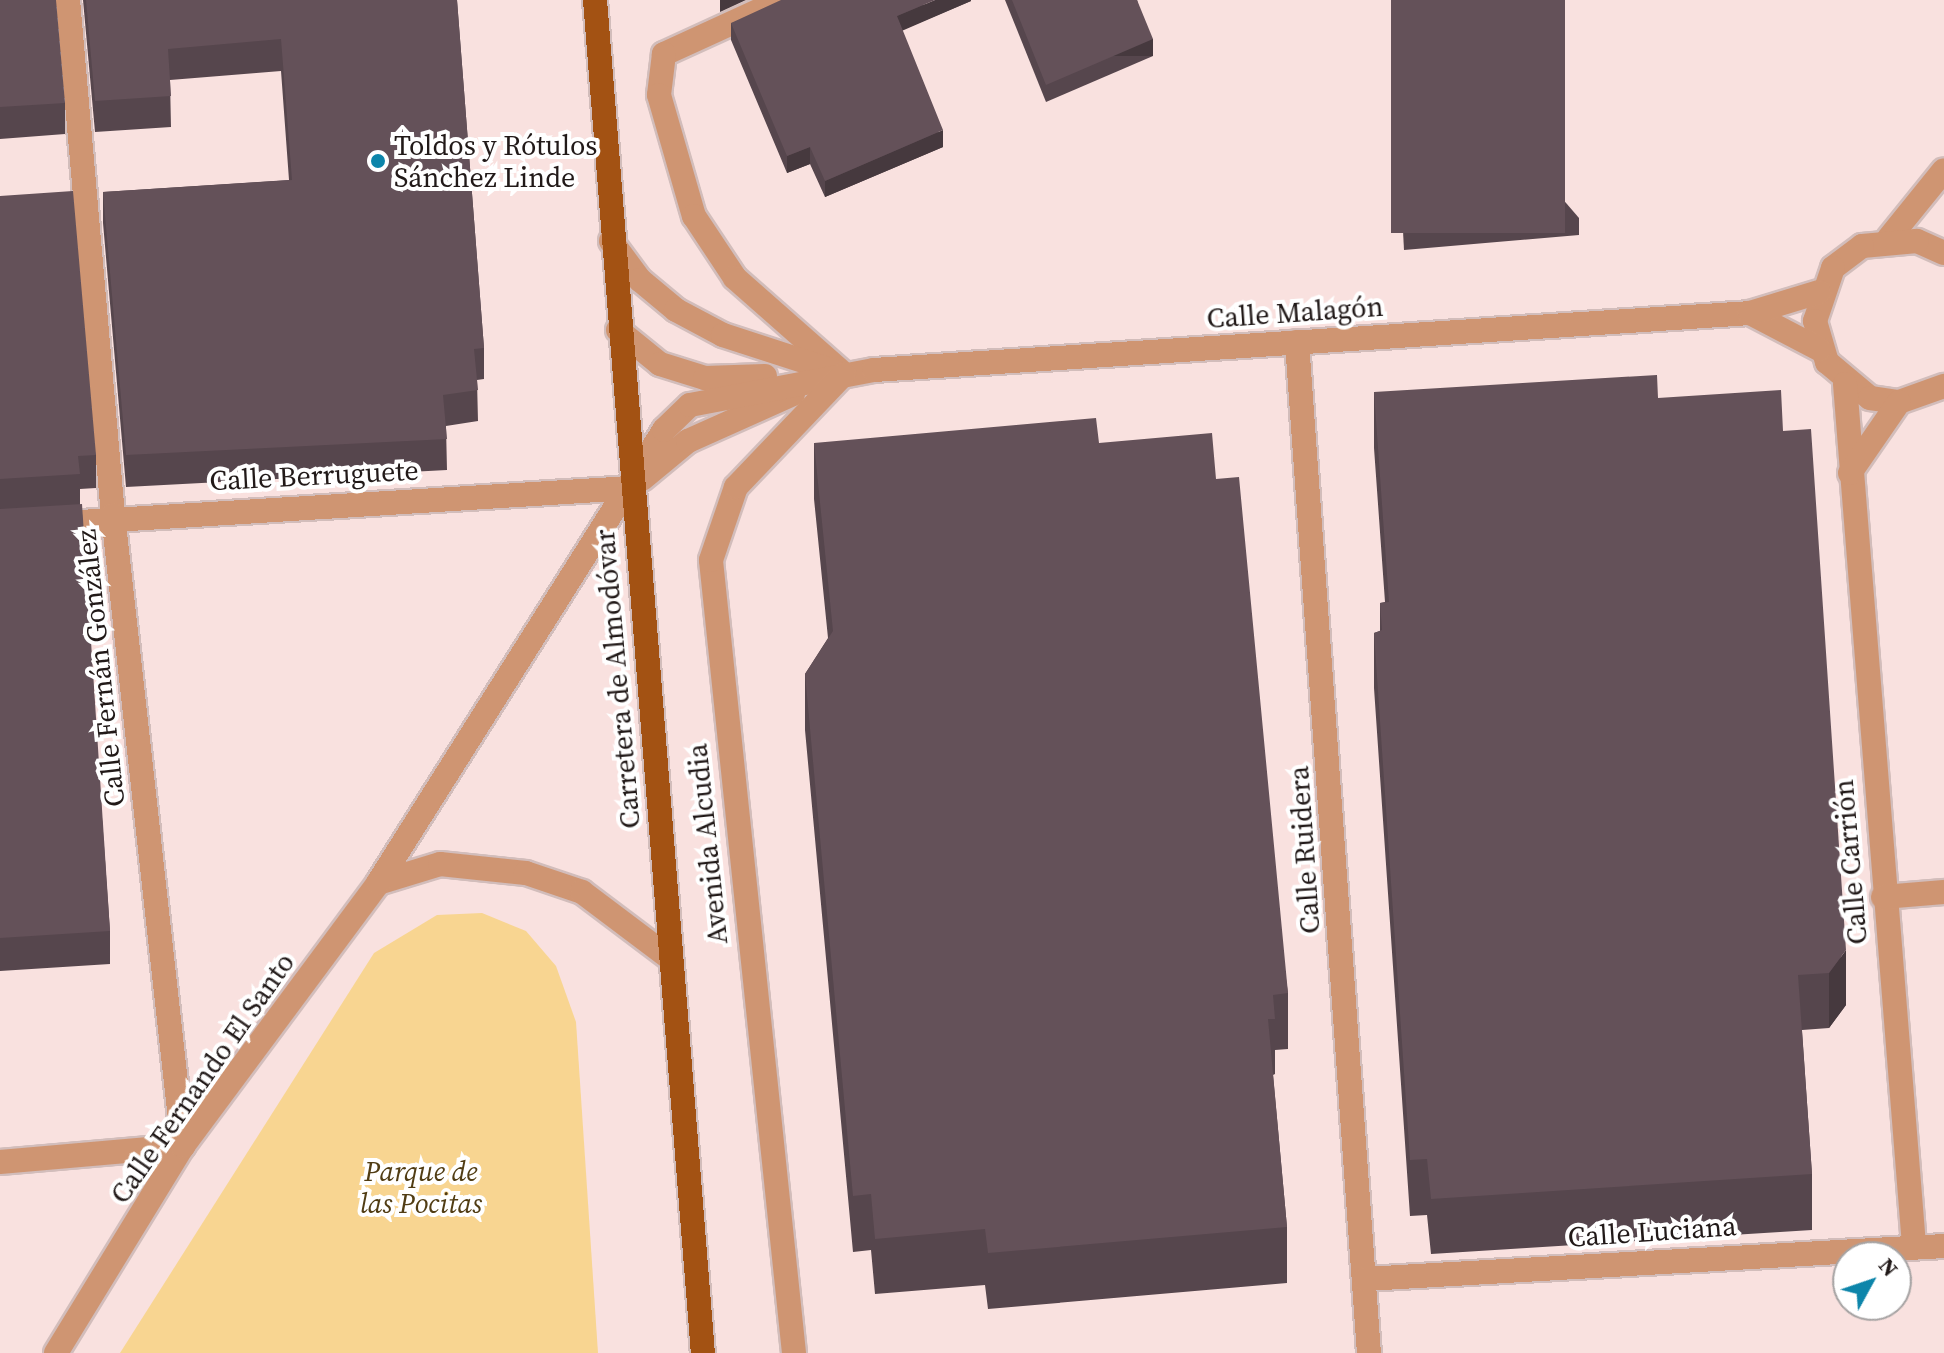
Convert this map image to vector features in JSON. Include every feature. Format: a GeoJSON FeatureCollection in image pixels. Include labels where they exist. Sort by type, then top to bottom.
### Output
{"type":"FeatureCollection","features":[{"type":"Feature","properties":{"kind":"main road","name":"Carretera de Almodóvar"},"geometry":{"type":"LineString","coordinates":[[595,0],[618,330],[703,1353]]}},
{"type":"Feature","properties":{"kind":"street","name":"Calle Fernán González"},"geometry":{"type":"LineString","coordinates":[[68,0],[113,515],[183,1146]]}},
{"type":"Feature","properties":{"kind":"street"},"geometry":{"type":"LineString","coordinates":[[782,0],[664,54],[659,95],[694,216],[735,278],[844,374]]}},
{"type":"Feature","properties":{"kind":"street"},"geometry":{"type":"LineString","coordinates":[[1889,238],[1944,170]]}},
{"type":"Feature","properties":{"kind":"street"},"geometry":{"type":"LineString","coordinates":[[1819,349],[1819,292],[1833,268],[1862,246],[1889,238],[1944,253],[1944,230]]}},
{"type":"Feature","properties":{"kind":"street","name":"Calle Malagón"},"geometry":{"type":"LineString","coordinates":[[611,241],[640,280],[676,310],[723,335],[844,374]]}},
{"type":"Feature","properties":{"kind":"street","name":"Calle Malagón"},"geometry":{"type":"LineString","coordinates":[[618,330],[660,364],[705,378],[844,374],[1750,313],[1819,292]]}},
{"type":"Feature","properties":{"kind":"street"},"geometry":{"type":"LineString","coordinates":[[1750,313],[1819,349],[1845,384],[1899,402]]}},
{"type":"Feature","properties":{"kind":"street","name":"Calle Ruidera"},"geometry":{"type":"LineString","coordinates":[[1297,342],[1369,1353]]}},
{"type":"Feature","properties":{"kind":"street","name":"Calle Malagón"},"geometry":{"type":"LineString","coordinates":[[631,488],[664,430],[690,405],[844,374]]}},
{"type":"Feature","properties":{"kind":"street","name":"Avenida Alcudia"},"geometry":{"type":"LineString","coordinates":[[794,1353],[711,560],[736,487],[844,374]]}},
{"type":"Feature","properties":{"kind":"street","name":"Calle Carrión"},"geometry":{"type":"LineString","coordinates":[[1845,384],[1883,897],[1914,1245]]}},
{"type":"Feature","properties":{"kind":"street"},"geometry":{"type":"LineString","coordinates":[[1850,473],[1899,402],[1944,386]]}},
{"type":"Feature","properties":{"kind":"street","name":"Calle Berruguete"},"geometry":{"type":"LineString","coordinates":[[0,527],[113,515],[631,488]]}},
{"type":"Feature","properties":{"kind":"street","name":"Calle Fernando El Santo"},"geometry":{"type":"LineString","coordinates":[[56,1353],[183,1146],[378,883],[631,488]]}},
{"type":"Feature","properties":{"kind":"street"},"geometry":{"type":"LineString","coordinates":[[378,883],[440,864],[526,873],[582,892],[671,959]]}},
{"type":"Feature","properties":{"kind":"street"},"geometry":{"type":"LineString","coordinates":[[1883,897],[1944,892]]}},
{"type":"Feature","properties":{"kind":"street"},"geometry":{"type":"LineString","coordinates":[[0,1162],[183,1146]]}},
{"type":"Feature","properties":{"kind":"street","name":"Calle Luciana"},"geometry":{"type":"LineString","coordinates":[[1365,1279],[1914,1245],[1944,1246]]}},
{"type":"Feature","properties":{"kind":"green space","name":"Parque de las Pocitas"},"geometry":{"type":"Polygon","coordinates":[[[482,913],[526,931],[556,966],[576,1022],[598,1353],[120,1353],[374,953],[437,915],[482,913]]]}},
{"type":"Feature","properties":{"kind":"building"},"geometry":{"type":"Polygon","coordinates":[[[0,0],[56,0],[65,103],[0,107],[0,0]]]}},
{"type":"Feature","properties":{"kind":"building"},"geometry":{"type":"Polygon","coordinates":[[[86,0],[457,0],[484,348],[474,349],[478,390],[443,395],[447,439],[126,455],[103,192],[292,180],[281,39],[168,49],[171,96],[95,101],[86,0]]]}},
{"type":"Feature","properties":{"kind":"building"},"geometry":{"type":"Polygon","coordinates":[[[781,0],[935,0],[897,16],[943,130],[825,181],[810,147],[787,156],[731,23],[781,0]]]}},
{"type":"Feature","properties":{"kind":"building"},"geometry":{"type":"Polygon","coordinates":[[[1012,0],[1137,0],[1153,39],[1046,85],[1012,0]]]}},
{"type":"Feature","properties":{"kind":"building"},"geometry":{"type":"Polygon","coordinates":[[[1391,0],[1565,0],[1565,233],[1391,233],[1391,0]]]}},
{"type":"Feature","properties":{"kind":"building"},"geometry":{"type":"Polygon","coordinates":[[[73,191],[96,455],[78,456],[80,474],[0,479],[0,196],[73,191]]]}},
{"type":"Feature","properties":{"kind":"building"},"geometry":{"type":"Polygon","coordinates":[[[1657,375],[1658,398],[1781,390],[1783,431],[1811,429],[1846,950],[1829,973],[1798,975],[1812,1174],[1431,1199],[1427,1159],[1410,1160],[1374,633],[1382,630],[1380,603],[1389,602],[1374,392],[1657,375]]]}},
{"type":"Feature","properties":{"kind":"building"},"geometry":{"type":"Polygon","coordinates":[[[1096,418],[1099,443],[1212,433],[1216,479],[1239,477],[1288,993],[1273,995],[1275,1019],[1268,1019],[1287,1227],[988,1253],[985,1229],[875,1239],[871,1194],[853,1196],[805,674],[833,631],[814,443],[1096,418]]]}},
{"type":"Feature","properties":{"kind":"building"},"geometry":{"type":"Polygon","coordinates":[[[82,504],[110,931],[0,938],[0,509],[82,504]]]}},
{"type":"Feature","properties":{"kind":"place","name":"Toldos y Rótulos Sánchez Linde"},"geometry":{"type":"Point","coordinates":[378,161]}}]}
